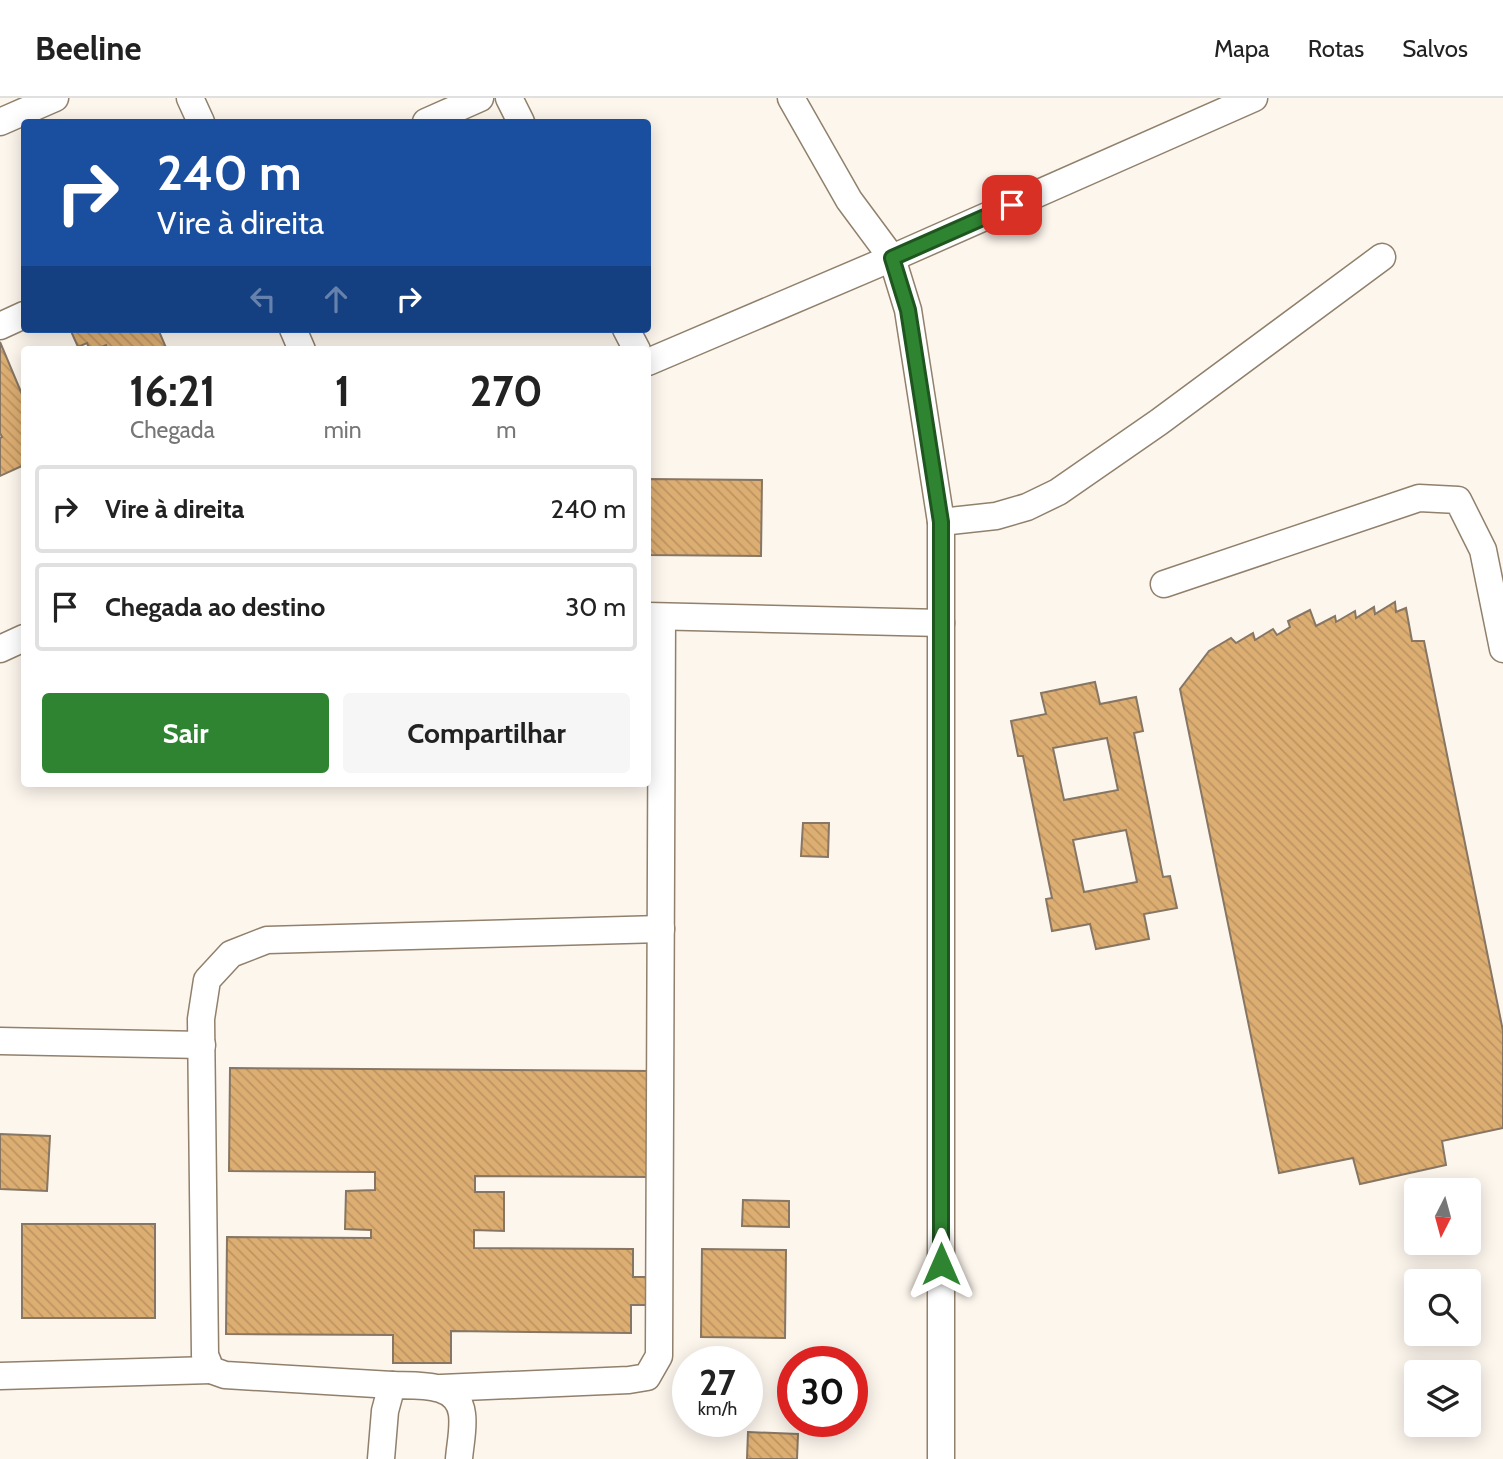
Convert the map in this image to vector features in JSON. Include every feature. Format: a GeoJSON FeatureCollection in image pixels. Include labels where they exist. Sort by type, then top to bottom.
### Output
{"type":"FeatureCollection","features":[{"type":"Feature","properties":{"kind":"street"},"geometry":{"type":"LineString","coordinates":[[0,122],[55,98]]}},
{"type":"Feature","properties":{"kind":"street"},"geometry":{"type":"LineString","coordinates":[[190,98],[200,119]]}},
{"type":"Feature","properties":{"kind":"street"},"geometry":{"type":"LineString","coordinates":[[433,119],[480,98]]}},
{"type":"Feature","properties":{"kind":"street"},"geometry":{"type":"LineString","coordinates":[[509,98],[520,119]]}},
{"type":"Feature","properties":{"kind":"street"},"geometry":{"type":"LineString","coordinates":[[791,98],[849,200],[892,258],[908,310],[941,522],[941,1459]]}},
{"type":"Feature","properties":{"kind":"street"},"geometry":{"type":"LineString","coordinates":[[651,361],[1254,98]]}},
{"type":"Feature","properties":{"kind":"street"},"geometry":{"type":"LineString","coordinates":[[941,522],[996,516],[1027,507],[1058,492],[1159,422],[1382,257]]}},
{"type":"Feature","properties":{"kind":"street"},"geometry":{"type":"LineString","coordinates":[[0,326],[21,316]]}},
{"type":"Feature","properties":{"kind":"street"},"geometry":{"type":"LineString","coordinates":[[1164,584],[1419,498],[1458,500],[1483,550],[1499,609],[1503,649]]}},
{"type":"Feature","properties":{"kind":"street"},"geometry":{"type":"LineString","coordinates":[[0,1376],[211,1370],[225,1375],[441,1388],[647,1377],[659,1356],[661,929],[655,617],[941,623]]}},
{"type":"Feature","properties":{"kind":"street"},"geometry":{"type":"LineString","coordinates":[[0,649],[21,639]]}},
{"type":"Feature","properties":{"kind":"street"},"geometry":{"type":"LineString","coordinates":[[211,1370],[205,1355],[201,1019],[206,980],[231,954],[267,940],[661,929]]}},
{"type":"Feature","properties":{"kind":"street"},"geometry":{"type":"LineString","coordinates":[[0,1041],[202,1045]]}},
{"type":"Feature","properties":{"kind":"street"},"geometry":{"type":"LineString","coordinates":[[380,1459],[385,1411],[392,1385]]}},
{"type":"Feature","properties":{"kind":"street"},"geometry":{"type":"LineString","coordinates":[[441,1388],[454,1395],[462,1412],[459,1459]]}},
{"type":"Feature","properties":{"kind":"building"},"geometry":{"type":"Polygon","coordinates":[[[72,333],[160,333],[165,346],[88,346],[87,343],[78,346],[72,333]]]}},
{"type":"Feature","properties":{"kind":"building"},"geometry":{"type":"Polygon","coordinates":[[[0,342],[21,392],[21,466],[0,476],[0,342]]]}},
{"type":"Feature","properties":{"kind":"building"},"geometry":{"type":"Polygon","coordinates":[[[651,479],[762,480],[761,556],[651,555],[651,479]]]}},
{"type":"Feature","properties":{"kind":"building"},"geometry":{"type":"Polygon","coordinates":[[[1395,602],[1396,612],[1406,608],[1412,641],[1424,641],[1503,1031],[1503,1128],[1442,1141],[1446,1165],[1360,1184],[1353,1158],[1279,1173],[1180,689],[1209,651],[1231,638],[1236,643],[1253,633],[1255,640],[1273,629],[1277,635],[1290,627],[1288,621],[1310,610],[1316,626],[1335,616],[1336,622],[1355,611],[1356,618],[1374,607],[1375,614],[1395,602]]]}},
{"type":"Feature","properties":{"kind":"building"},"geometry":{"type":"Polygon","coordinates":[[[1095,682],[1100,704],[1136,697],[1143,731],[1134,733],[1163,877],[1170,876],[1177,908],[1144,914],[1149,939],[1096,949],[1090,924],[1052,931],[1046,899],[1052,898],[1023,756],[1018,756],[1011,721],[1046,714],[1041,693],[1095,682]],[[1107,738],[1053,748],[1064,800],[1118,790],[1107,738]],[[1126,830],[1073,840],[1084,892],[1137,882],[1126,830]]]}},
{"type":"Feature","properties":{"kind":"building"},"geometry":{"type":"Polygon","coordinates":[[[803,823],[829,823],[828,857],[801,856],[803,823]]]}},
{"type":"Feature","properties":{"kind":"building"},"geometry":{"type":"Polygon","coordinates":[[[230,1068],[654,1071],[653,1177],[475,1176],[475,1192],[504,1192],[504,1231],[474,1230],[474,1248],[633,1249],[633,1277],[649,1277],[649,1305],[631,1305],[631,1333],[451,1331],[451,1363],[393,1363],[393,1335],[226,1334],[227,1237],[371,1238],[371,1230],[345,1229],[346,1191],[375,1190],[375,1172],[229,1171],[230,1068]]]}},
{"type":"Feature","properties":{"kind":"building"},"geometry":{"type":"Polygon","coordinates":[[[0,1134],[50,1136],[47,1191],[0,1189],[0,1134]]]}},
{"type":"Feature","properties":{"kind":"building"},"geometry":{"type":"Polygon","coordinates":[[[743,1200],[789,1201],[789,1227],[742,1226],[743,1200]]]}},
{"type":"Feature","properties":{"kind":"building"},"geometry":{"type":"Polygon","coordinates":[[[22,1224],[155,1224],[155,1318],[22,1318],[22,1224]]]}},
{"type":"Feature","properties":{"kind":"building"},"geometry":{"type":"Polygon","coordinates":[[[702,1249],[786,1250],[785,1338],[701,1337],[702,1249]]]}},
{"type":"Feature","properties":{"kind":"building"},"geometry":{"type":"Polygon","coordinates":[[[763,1433],[777,1433],[777,1437],[798,1437],[797,1459],[747,1459],[748,1437],[763,1437],[763,1433]]]}},
{"type":"Feature","properties":{"kind":"route"},"geometry":{"type":"LineString","coordinates":[[941,1264],[941,522],[908,310],[892,258],[1012,205]]}}]}
